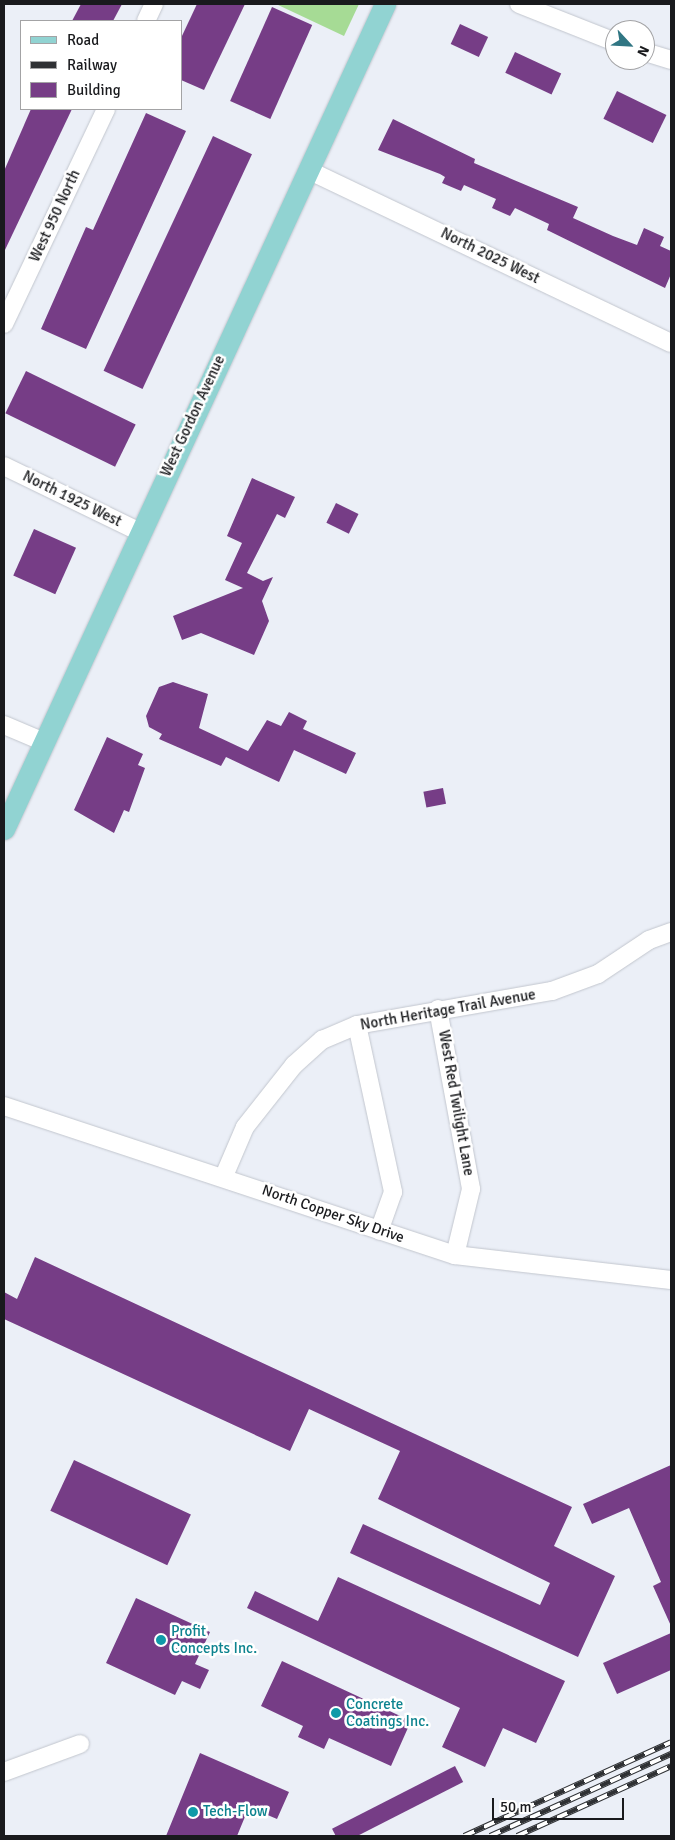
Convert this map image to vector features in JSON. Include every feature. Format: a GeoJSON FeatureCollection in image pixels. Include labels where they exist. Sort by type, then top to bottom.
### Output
{"type":"FeatureCollection","features":[{"type":"Feature","properties":{"kind":"main road","name":"West Gordon Avenue"},"geometry":{"type":"LineString","coordinates":[[4,829],[385,4]]}},
{"type":"Feature","properties":{"kind":"street"},"geometry":{"type":"LineString","coordinates":[[146,20],[154,4]]}},
{"type":"Feature","properties":{"kind":"street"},"geometry":{"type":"LineString","coordinates":[[520,4],[605,38]]}},
{"type":"Feature","properties":{"kind":"street"},"geometry":{"type":"LineString","coordinates":[[655,55],[671,60]]}},
{"type":"Feature","properties":{"kind":"street","name":"West 950 North"},"geometry":{"type":"LineString","coordinates":[[4,324],[106,110]]}},
{"type":"Feature","properties":{"kind":"street","name":"North 2025 West"},"geometry":{"type":"LineString","coordinates":[[308,170],[671,343]]}},
{"type":"Feature","properties":{"kind":"street","name":"North 1925 West"},"geometry":{"type":"LineString","coordinates":[[4,466],[140,532]]}},
{"type":"Feature","properties":{"kind":"street"},"geometry":{"type":"LineString","coordinates":[[4,724],[44,742]]}},
{"type":"Feature","properties":{"kind":"street","name":"North Heritage Trail Avenue"},"geometry":{"type":"LineString","coordinates":[[224,1176],[244,1127],[294,1065],[322,1040],[357,1025],[438,1009],[552,991],[598,974],[649,940],[671,932]]}},
{"type":"Feature","properties":{"kind":"street","name":"West Red Twilight Lane"},"geometry":{"type":"LineString","coordinates":[[438,1009],[471,1189],[456,1255]]}},
{"type":"Feature","properties":{"kind":"street"},"geometry":{"type":"LineString","coordinates":[[357,1025],[393,1192],[379,1230]]}},
{"type":"Feature","properties":{"kind":"street","name":"North Copper Sky Drive"},"geometry":{"type":"LineString","coordinates":[[4,1106],[224,1176],[456,1255],[671,1280]]}},
{"type":"Feature","properties":{"kind":"street"},"geometry":{"type":"LineString","coordinates":[[4,1772],[80,1744]]}},
{"type":"Feature","properties":{"kind":"green space"},"geometry":{"type":"Polygon","coordinates":[[[276,4],[359,4],[344,36],[276,4]]]}},
{"type":"Feature","properties":{"kind":"building"},"geometry":{"type":"Polygon","coordinates":[[[81,4],[122,4],[114,20],[73,20],[81,4]]]}},
{"type":"Feature","properties":{"kind":"building"},"geometry":{"type":"Polygon","coordinates":[[[197,4],[245,4],[204,90],[182,80],[182,36],[197,4]]]}},
{"type":"Feature","properties":{"kind":"building"},"geometry":{"type":"Polygon","coordinates":[[[272,7],[312,25],[270,119],[230,101],[272,7]]]}},
{"type":"Feature","properties":{"kind":"building"},"geometry":{"type":"Polygon","coordinates":[[[460,24],[488,37],[479,57],[451,44],[460,24]]]}},
{"type":"Feature","properties":{"kind":"building"},"geometry":{"type":"Polygon","coordinates":[[[515,52],[561,74],[552,94],[505,73],[515,52]]]}},
{"type":"Feature","properties":{"kind":"building"},"geometry":{"type":"Polygon","coordinates":[[[617,91],[666,115],[653,143],[603,119],[617,91]]]}},
{"type":"Feature","properties":{"kind":"building"},"geometry":{"type":"Polygon","coordinates":[[[31,110],[72,110],[4,252],[4,171],[31,110]]]}},
{"type":"Feature","properties":{"kind":"building"},"geometry":{"type":"Polygon","coordinates":[[[146,113],[186,131],[86,349],[41,329],[86,227],[93,230],[146,113]]]}},
{"type":"Feature","properties":{"kind":"building"},"geometry":{"type":"Polygon","coordinates":[[[393,119],[475,159],[474,163],[578,207],[573,218],[613,236],[637,245],[644,228],[664,237],[660,246],[671,251],[671,274],[665,288],[547,230],[549,224],[515,208],[510,216],[492,208],[496,199],[464,185],[461,191],[442,183],[445,177],[440,174],[378,150],[393,119]]]}},
{"type":"Feature","properties":{"kind":"building"},"geometry":{"type":"Polygon","coordinates":[[[213,136],[252,154],[143,389],[104,371],[213,136]]]}},
{"type":"Feature","properties":{"kind":"building"},"geometry":{"type":"Polygon","coordinates":[[[26,371],[136,424],[115,467],[5,413],[26,371]]]}},
{"type":"Feature","properties":{"kind":"building"},"geometry":{"type":"Polygon","coordinates":[[[252,478],[295,497],[285,518],[277,514],[247,573],[263,581],[273,577],[262,601],[269,621],[254,655],[201,633],[182,640],[173,616],[243,588],[225,580],[242,543],[227,536],[252,478]]]}},
{"type":"Feature","properties":{"kind":"building"},"geometry":{"type":"Polygon","coordinates":[[[336,503],[358,514],[349,534],[326,523],[336,503]]]}},
{"type":"Feature","properties":{"kind":"building"},"geometry":{"type":"Polygon","coordinates":[[[34,529],[76,548],[55,594],[13,576],[34,529]]]}},
{"type":"Feature","properties":{"kind":"building"},"geometry":{"type":"Polygon","coordinates":[[[173,682],[208,694],[199,728],[248,751],[267,720],[281,726],[289,712],[307,721],[303,729],[356,753],[346,774],[294,750],[279,782],[226,757],[221,766],[159,739],[162,734],[149,727],[146,716],[159,687],[173,682]]]}},
{"type":"Feature","properties":{"kind":"building"},"geometry":{"type":"Polygon","coordinates":[[[107,737],[143,754],[138,765],[145,768],[129,812],[124,810],[114,833],[74,810],[107,737]]]}},
{"type":"Feature","properties":{"kind":"building"},"geometry":{"type":"Polygon","coordinates":[[[443,788],[446,804],[426,808],[423,792],[443,788]]]}},
{"type":"Feature","properties":{"kind":"building"},"geometry":{"type":"Polygon","coordinates":[[[35,1257],[572,1507],[554,1546],[615,1576],[578,1657],[350,1553],[363,1524],[540,1605],[550,1583],[378,1499],[400,1451],[309,1409],[290,1451],[4,1319],[4,1292],[17,1299],[35,1257]]]}},
{"type":"Feature","properties":{"kind":"building"},"geometry":{"type":"Polygon","coordinates":[[[74,1460],[191,1515],[167,1565],[50,1511],[74,1460]]]}},
{"type":"Feature","properties":{"kind":"building"},"geometry":{"type":"Polygon","coordinates":[[[671,1465],[671,1626],[653,1586],[661,1582],[629,1508],[592,1524],[583,1504],[671,1465]]]}},
{"type":"Feature","properties":{"kind":"building"},"geometry":{"type":"Polygon","coordinates":[[[338,1577],[565,1681],[536,1743],[503,1728],[485,1767],[442,1747],[460,1708],[247,1608],[255,1591],[318,1621],[338,1577]]]}},
{"type":"Feature","properties":{"kind":"building","name":"Profit Concepts Inc."},"geometry":{"type":"Polygon","coordinates":[[[136,1598],[210,1632],[195,1664],[209,1670],[200,1689],[182,1681],[175,1695],[106,1663],[136,1598]]]}},
{"type":"Feature","properties":{"kind":"building"},"geometry":{"type":"Polygon","coordinates":[[[671,1633],[671,1670],[617,1694],[603,1663],[671,1633]]]}},
{"type":"Feature","properties":{"kind":"building","name":"Concrete Coatings Inc."},"geometry":{"type":"Polygon","coordinates":[[[282,1661],[411,1721],[391,1766],[329,1738],[324,1749],[298,1737],[303,1726],[261,1706],[282,1661]]]}},
{"type":"Feature","properties":{"kind":"building"},"geometry":{"type":"Polygon","coordinates":[[[200,1753],[289,1792],[277,1819],[249,1807],[237,1836],[166,1836],[200,1753]]]}},
{"type":"Feature","properties":{"kind":"building"},"geometry":{"type":"Polygon","coordinates":[[[455,1766],[463,1782],[357,1836],[336,1836],[332,1829],[455,1766]]]}},
{"type":"Feature","properties":{"kind":"railway"},"geometry":{"type":"LineString","coordinates":[[464,1836],[671,1742]]}},
{"type":"Feature","properties":{"kind":"railway"},"geometry":{"type":"LineString","coordinates":[[490,1836],[671,1754]]}},
{"type":"Feature","properties":{"kind":"railway"},"geometry":{"type":"LineString","coordinates":[[517,1836],[671,1766]]}},
{"type":"Feature","properties":{"kind":"place","name":"Profit Concepts Inc."},"geometry":{"type":"Point","coordinates":[161,1640]}},
{"type":"Feature","properties":{"kind":"place","name":"Concrete Coatings Inc."},"geometry":{"type":"Point","coordinates":[336,1713]}},
{"type":"Feature","properties":{"kind":"place","name":"Tech-Flow"},"geometry":{"type":"Point","coordinates":[193,1812]}}]}
